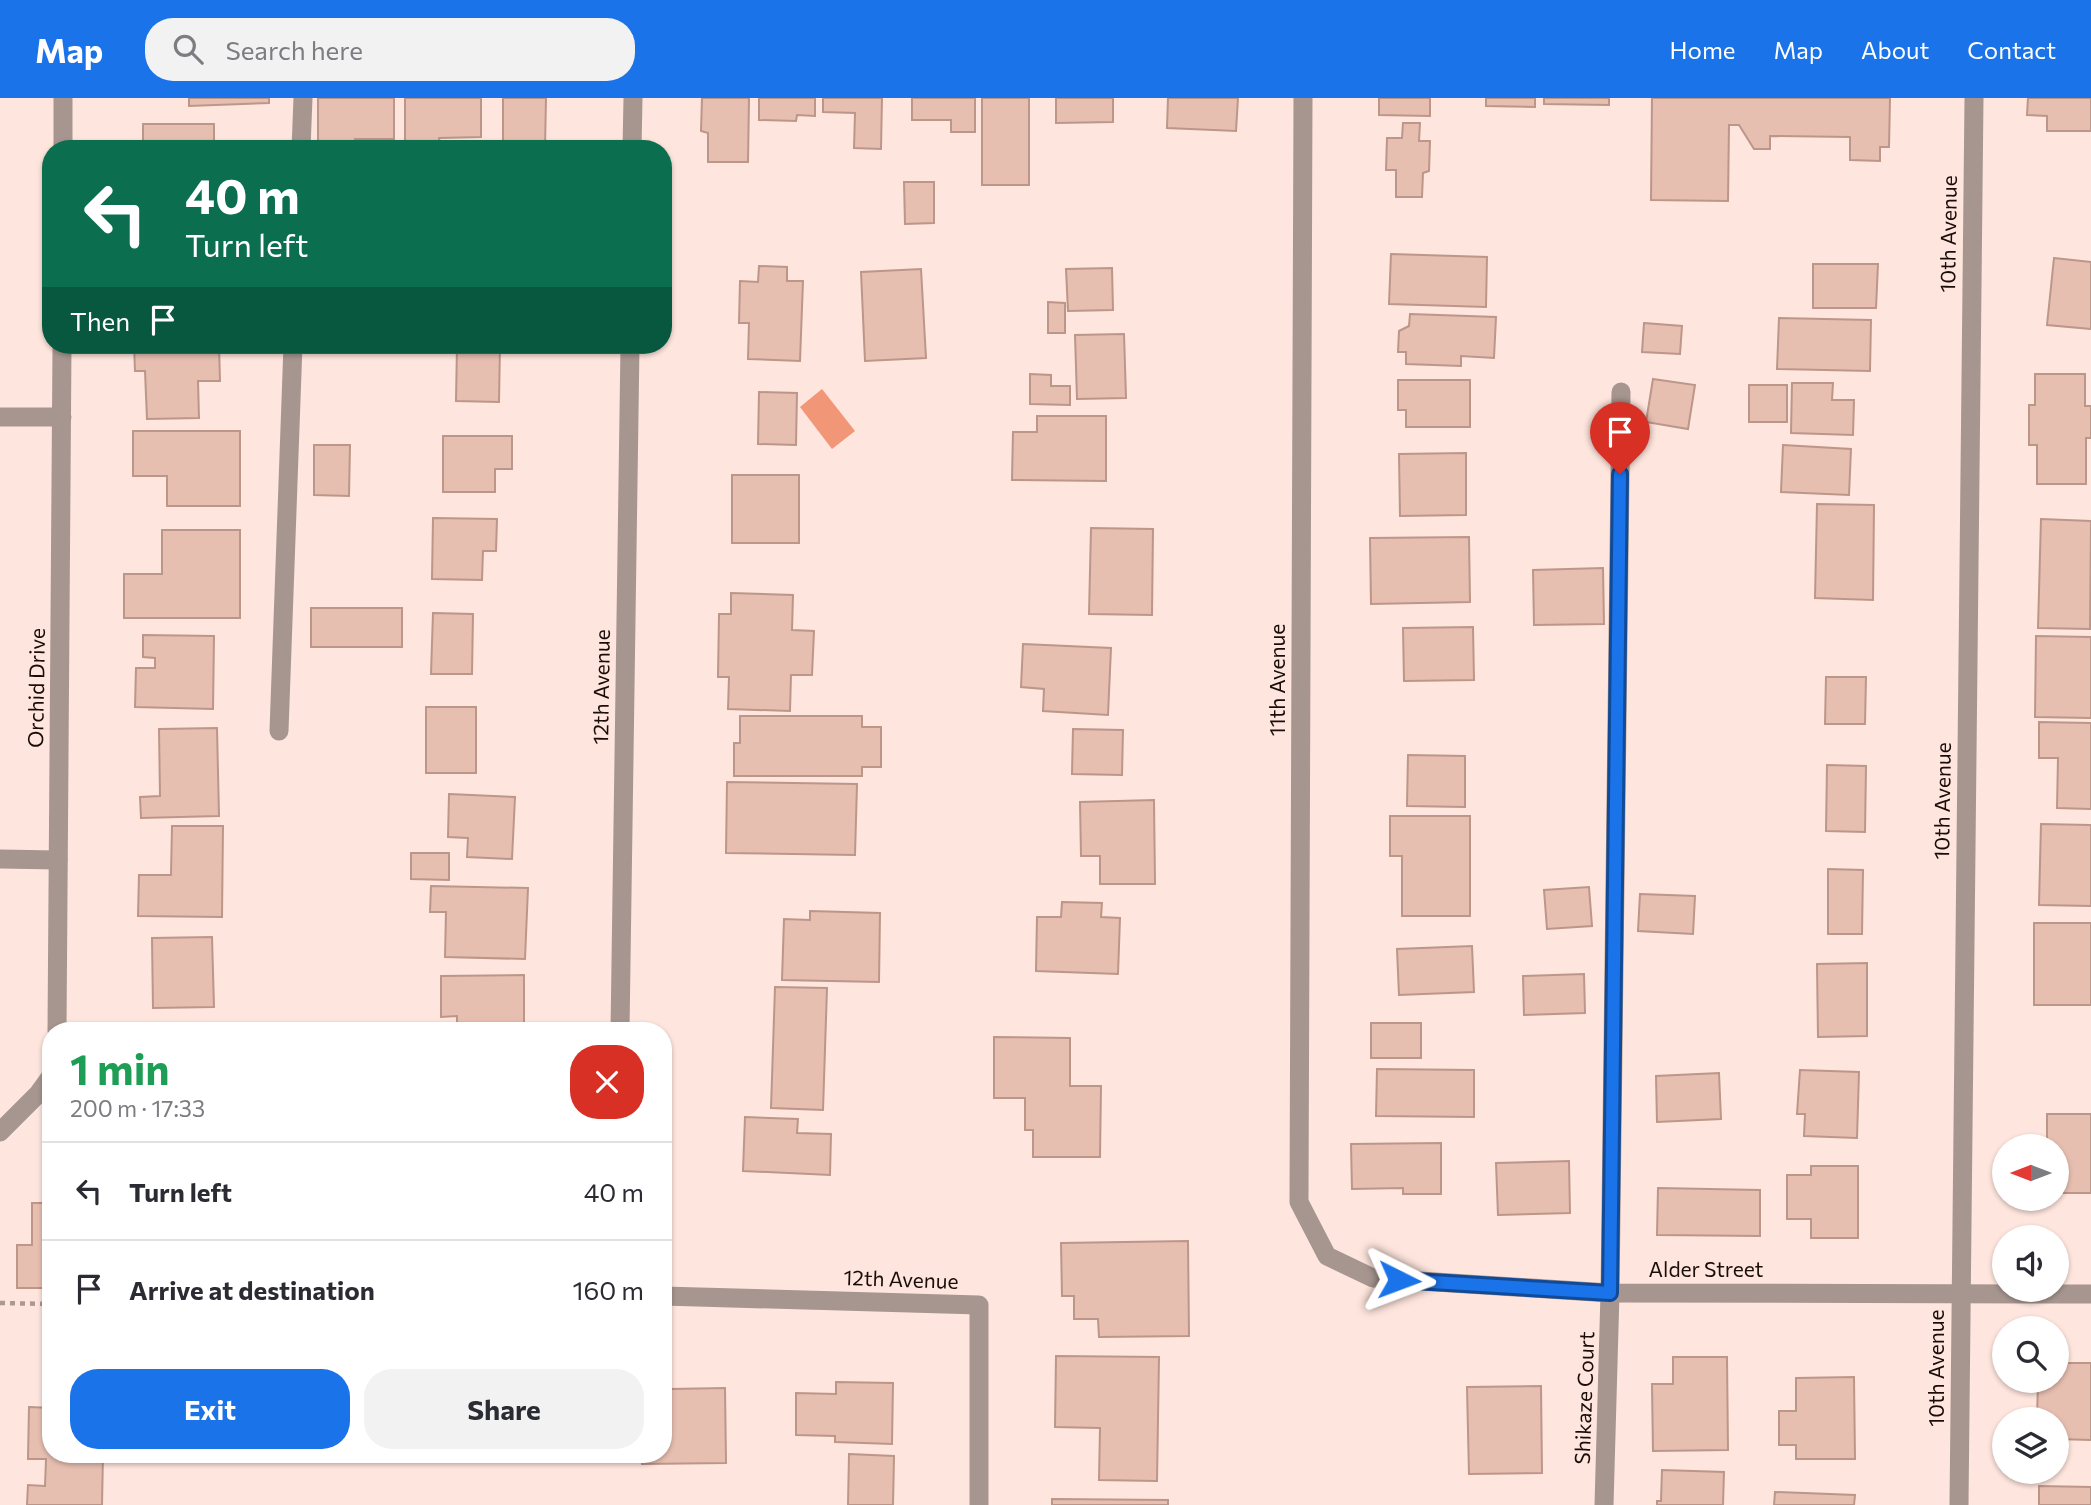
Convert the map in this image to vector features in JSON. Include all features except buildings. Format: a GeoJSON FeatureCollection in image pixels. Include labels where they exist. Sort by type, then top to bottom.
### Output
{"type":"FeatureCollection","features":[{"type":"Feature","properties":{"kind":"street"},"geometry":{"type":"LineString","coordinates":[[63,98],[63,140]]}},
{"type":"Feature","properties":{"kind":"street"},"geometry":{"type":"LineString","coordinates":[[301,140],[303,98]]}},
{"type":"Feature","properties":{"kind":"street"},"geometry":{"type":"LineString","coordinates":[[632,140],[633,98]]}},
{"type":"Feature","properties":{"kind":"street","name":"11th Avenue"},"geometry":{"type":"LineString","coordinates":[[1303,98],[1299,1202],[1327,1256]]}},
{"type":"Feature","properties":{"kind":"street","name":"10th Avenue"},"geometry":{"type":"LineString","coordinates":[[1959,1505],[1974,98]]}},
{"type":"Feature","properties":{"kind":"street","name":"Orchid Drive"},"geometry":{"type":"LineString","coordinates":[[57,1022],[62,354]]}},
{"type":"Feature","properties":{"kind":"street"},"geometry":{"type":"LineString","coordinates":[[279,731],[293,354]]}},
{"type":"Feature","properties":{"kind":"street","name":"12th Avenue"},"geometry":{"type":"LineString","coordinates":[[620,1022],[630,354]]}},
{"type":"Feature","properties":{"kind":"street","name":"Shikaze Court"},"geometry":{"type":"LineString","coordinates":[[1604,1505],[1610,1293],[1621,392]]}},
{"type":"Feature","properties":{"kind":"street"},"geometry":{"type":"LineString","coordinates":[[0,417],[62,417]]}},
{"type":"Feature","properties":{"kind":"street"},"geometry":{"type":"LineString","coordinates":[[0,859],[58,860]]}},
{"type":"Feature","properties":{"kind":"street"},"geometry":{"type":"LineString","coordinates":[[0,1132],[42,1088]]}},
{"type":"Feature","properties":{"kind":"street","name":"Alder Street"},"geometry":{"type":"LineString","coordinates":[[1327,1256],[1373,1279],[1610,1293],[2091,1294]]}},
{"type":"Feature","properties":{"kind":"street","name":"12th Avenue"},"geometry":{"type":"LineString","coordinates":[[672,1296],[979,1305],[979,1505]]}},
{"type":"Feature","properties":{"kind":"path"},"geometry":{"type":"LineString","coordinates":[[0,1303],[42,1304]]}},
{"type":"Feature","properties":{"kind":"shaded area"},"geometry":{"type":"Polygon","coordinates":[[[822,389],[855,431],[832,449],[800,407],[822,389]]]}},
{"type":"Feature","properties":{"kind":"route"},"geometry":{"type":"LineString","coordinates":[[1399,1280],[1610,1293],[1620,474]]}}]}
